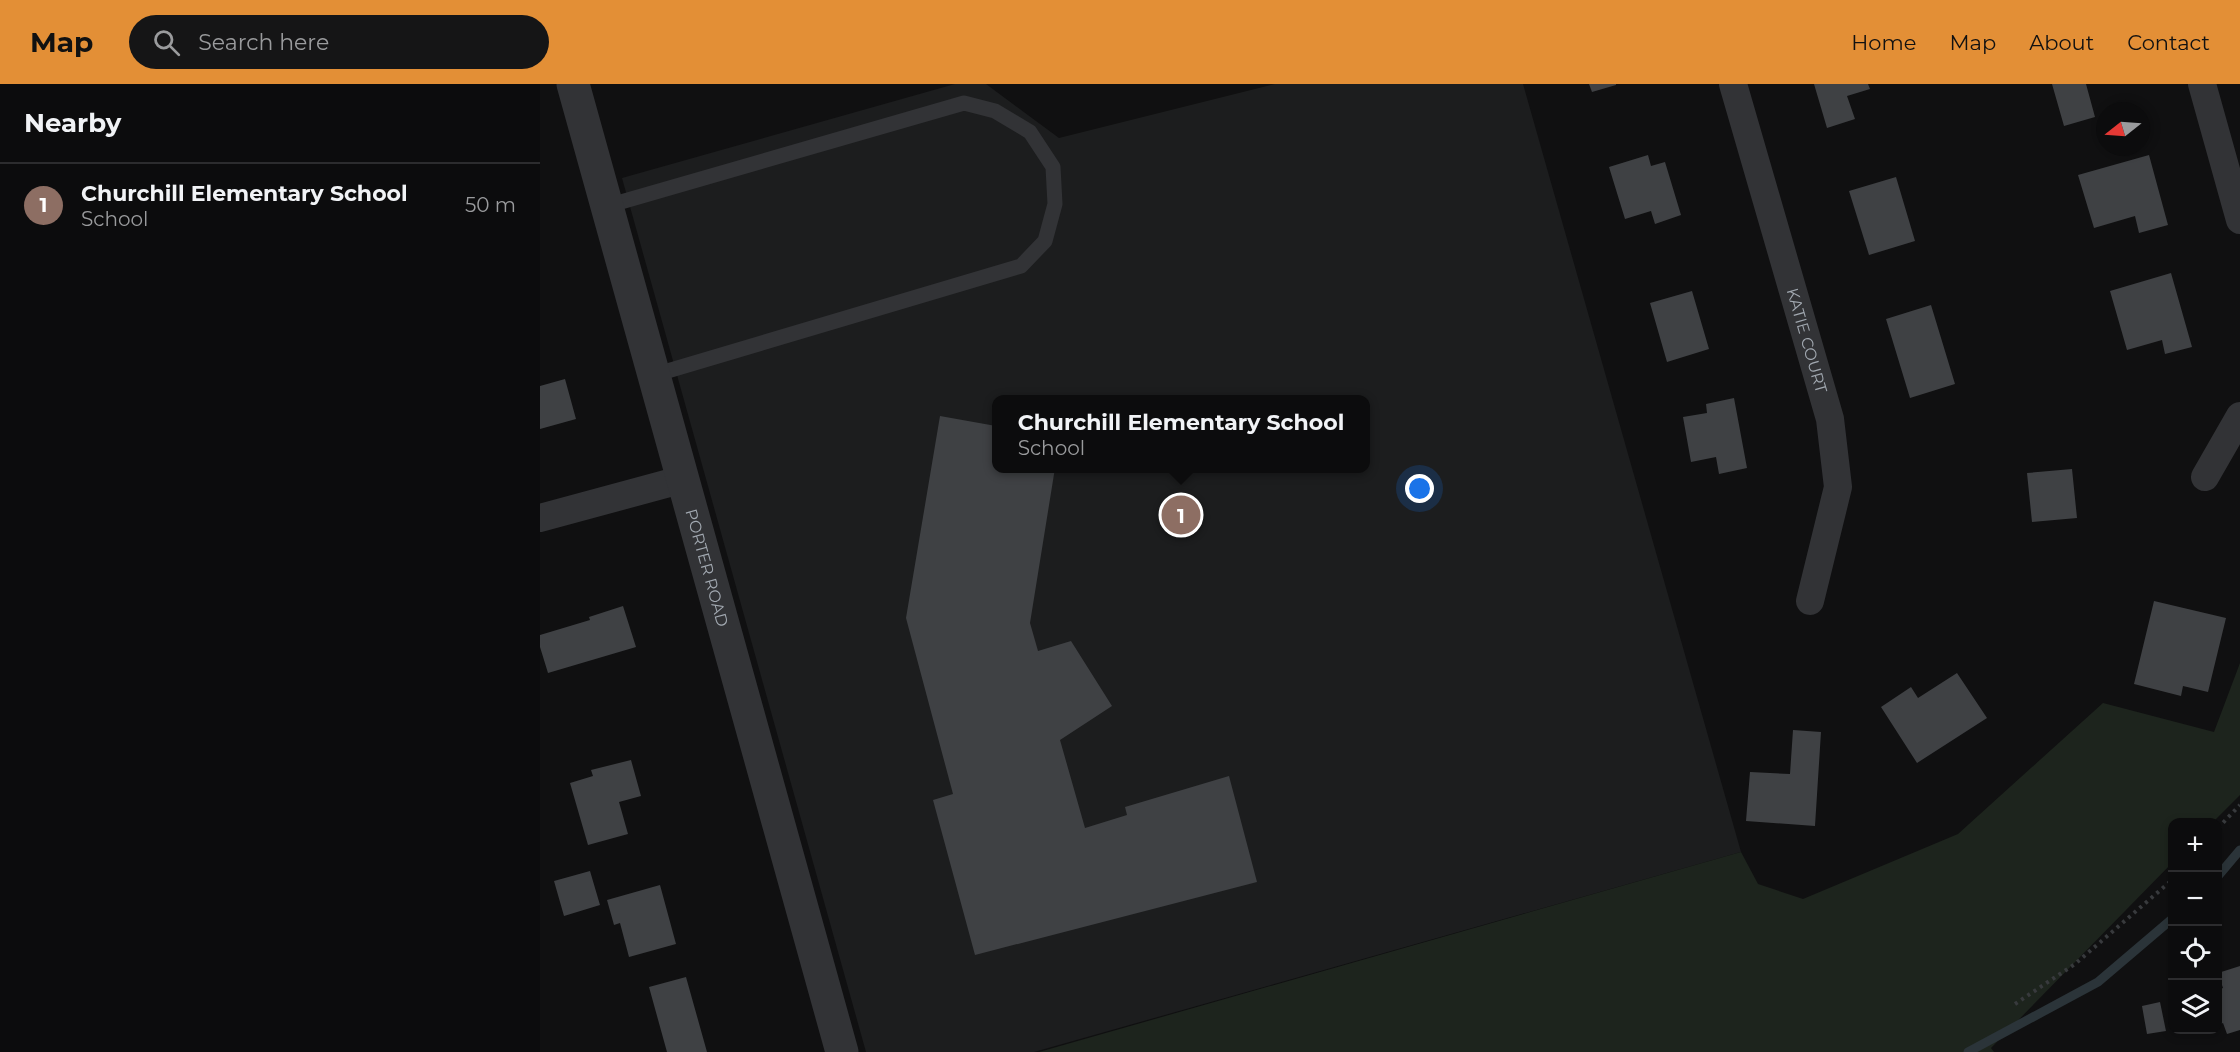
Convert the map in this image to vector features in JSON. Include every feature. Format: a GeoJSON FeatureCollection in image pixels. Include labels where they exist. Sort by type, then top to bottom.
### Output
{"type":"FeatureCollection","features":[{"type":"Feature","properties":{"kind":"street","name":"PORTER ROAD"},"geometry":{"type":"LineString","coordinates":[[573,84],[842,1052]]}},
{"type":"Feature","properties":{"kind":"street","name":"KATIE COURT"},"geometry":{"type":"LineString","coordinates":[[1732,84],[1830,419],[1838,487],[1810,601]]}},
{"type":"Feature","properties":{"kind":"street"},"geometry":{"type":"LineString","coordinates":[[2202,84],[2240,220]]}},
{"type":"Feature","properties":{"kind":"street"},"geometry":{"type":"LineString","coordinates":[[2205,477],[2240,417]]}},
{"type":"Feature","properties":{"kind":"street"},"geometry":{"type":"LineString","coordinates":[[540,518],[684,480]]}},
{"type":"Feature","properties":{"kind":"lane"},"geometry":{"type":"LineString","coordinates":[[608,206],[964,103],[995,111],[1030,132],[1053,167],[1055,204],[1045,241],[1021,266],[654,375]]}},
{"type":"Feature","properties":{"kind":"path"},"geometry":{"type":"LineString","coordinates":[[2222,823],[2240,806]]}},
{"type":"Feature","properties":{"kind":"path"},"geometry":{"type":"LineString","coordinates":[[2015,1004],[2075,964],[2168,883]]}},
{"type":"Feature","properties":{"kind":"shaded area"},"geometry":{"type":"Polygon","coordinates":[[[955,84],[986,84],[1059,138],[1275,84],[1523,84],[1741,852],[1034,1052],[866,1052],[622,178],[955,84]]]}},
{"type":"Feature","properties":{"kind":"shaded area"},"geometry":{"type":"Polygon","coordinates":[[[2240,663],[2240,795],[2217,818],[2168,818],[2168,867],[1991,1048],[1994,1052],[1039,1052],[1741,852],[1758,884],[1803,899],[1958,834],[2103,703],[2214,732],[2240,663]]]}},
{"type":"Feature","properties":{"kind":"building"},"geometry":{"type":"Polygon","coordinates":[[[1589,84],[1616,84],[1616,85],[1592,92],[1589,84]]]}},
{"type":"Feature","properties":{"kind":"building"},"geometry":{"type":"Polygon","coordinates":[[[1814,84],[1868,84],[1870,89],[1847,96],[1855,119],[1827,128],[1814,84]]]}},
{"type":"Feature","properties":{"kind":"building"},"geometry":{"type":"Polygon","coordinates":[[[2052,84],[2086,84],[2095,117],[2064,126],[2052,84]]]}},
{"type":"Feature","properties":{"kind":"building"},"geometry":{"type":"Polygon","coordinates":[[[1648,155],[1651,166],[1665,162],[1681,215],[1655,224],[1651,211],[1625,219],[1609,167],[1648,155]]]}},
{"type":"Feature","properties":{"kind":"building"},"geometry":{"type":"Polygon","coordinates":[[[2149,156],[2168,225],[2139,233],[2135,216],[2094,228],[2078,175],[2149,156]]]}},
{"type":"Feature","properties":{"kind":"building"},"geometry":{"type":"Polygon","coordinates":[[[1896,177],[1915,241],[1869,255],[1849,191],[1896,177]]]}},
{"type":"Feature","properties":{"kind":"building"},"geometry":{"type":"Polygon","coordinates":[[[2171,273],[2192,347],[2165,354],[2162,340],[2127,350],[2110,291],[2171,273]]]}},
{"type":"Feature","properties":{"kind":"building"},"geometry":{"type":"Polygon","coordinates":[[[1692,291],[1709,349],[1667,362],[1650,303],[1692,291]]]}},
{"type":"Feature","properties":{"kind":"building"},"geometry":{"type":"Polygon","coordinates":[[[1931,305],[1955,384],[1910,398],[1886,319],[1931,305]]]}},
{"type":"Feature","properties":{"kind":"building"},"geometry":{"type":"Polygon","coordinates":[[[565,379],[576,419],[540,429],[540,386],[565,379]]]}},
{"type":"Feature","properties":{"kind":"building"},"geometry":{"type":"Polygon","coordinates":[[[1734,398],[1747,468],[1719,474],[1716,457],[1691,462],[1683,417],[1707,413],[1706,404],[1734,398]]]}},
{"type":"Feature","properties":{"kind":"building"},"geometry":{"type":"Polygon","coordinates":[[[940,416],[992,425],[992,473],[1054,473],[1030,623],[1038,651],[1071,641],[1112,706],[1060,740],[1085,828],[1127,815],[1125,807],[1229,776],[1257,882],[975,955],[933,800],[953,794],[906,618],[940,416]]]}},
{"type":"Feature","properties":{"kind":"building"},"geometry":{"type":"Polygon","coordinates":[[[2072,469],[2077,518],[2032,522],[2027,473],[2072,469]]]}},
{"type":"Feature","properties":{"kind":"building"},"geometry":{"type":"Polygon","coordinates":[[[2154,601],[2226,618],[2208,692],[2183,686],[2181,696],[2134,684],[2154,601]]]}},
{"type":"Feature","properties":{"kind":"building"},"geometry":{"type":"Polygon","coordinates":[[[623,606],[636,647],[548,673],[540,647],[540,635],[590,620],[589,617],[623,606]]]}},
{"type":"Feature","properties":{"kind":"building"},"geometry":{"type":"Polygon","coordinates":[[[1957,673],[1987,718],[1917,763],[1881,707],[1911,687],[1918,698],[1957,673]]]}},
{"type":"Feature","properties":{"kind":"building"},"geometry":{"type":"Polygon","coordinates":[[[1793,730],[1821,732],[1815,826],[1746,821],[1750,772],[1790,774],[1793,730]]]}},
{"type":"Feature","properties":{"kind":"building"},"geometry":{"type":"Polygon","coordinates":[[[631,760],[641,796],[619,802],[628,834],[588,845],[570,783],[593,776],[591,770],[631,760]]]}},
{"type":"Feature","properties":{"kind":"building"},"geometry":{"type":"Polygon","coordinates":[[[590,871],[600,905],[564,916],[554,881],[590,871]]]}},
{"type":"Feature","properties":{"kind":"building"},"geometry":{"type":"Polygon","coordinates":[[[660,885],[676,944],[629,957],[620,923],[614,925],[607,900],[660,885]]]}},
{"type":"Feature","properties":{"kind":"building"},"geometry":{"type":"Polygon","coordinates":[[[2240,966],[2240,1030],[2227,1034],[2222,1023],[2222,972],[2240,966]]]}},
{"type":"Feature","properties":{"kind":"building"},"geometry":{"type":"Polygon","coordinates":[[[686,977],[707,1052],[667,1052],[649,987],[686,977]]]}},
{"type":"Feature","properties":{"kind":"building"},"geometry":{"type":"Polygon","coordinates":[[[2160,1002],[2166,1031],[2147,1034],[2142,1006],[2160,1002]]]}},
{"type":"Feature","properties":{"kind":"waterway"},"geometry":{"type":"LineString","coordinates":[[2221,872],[2240,850]]}},
{"type":"Feature","properties":{"kind":"waterway"},"geometry":{"type":"LineString","coordinates":[[1968,1052],[2098,982],[2168,922]]}},
{"type":"Feature","properties":{"kind":"place","name":"Churchill Elementary School"},"geometry":{"type":"Point","coordinates":[1181,515]}}]}
